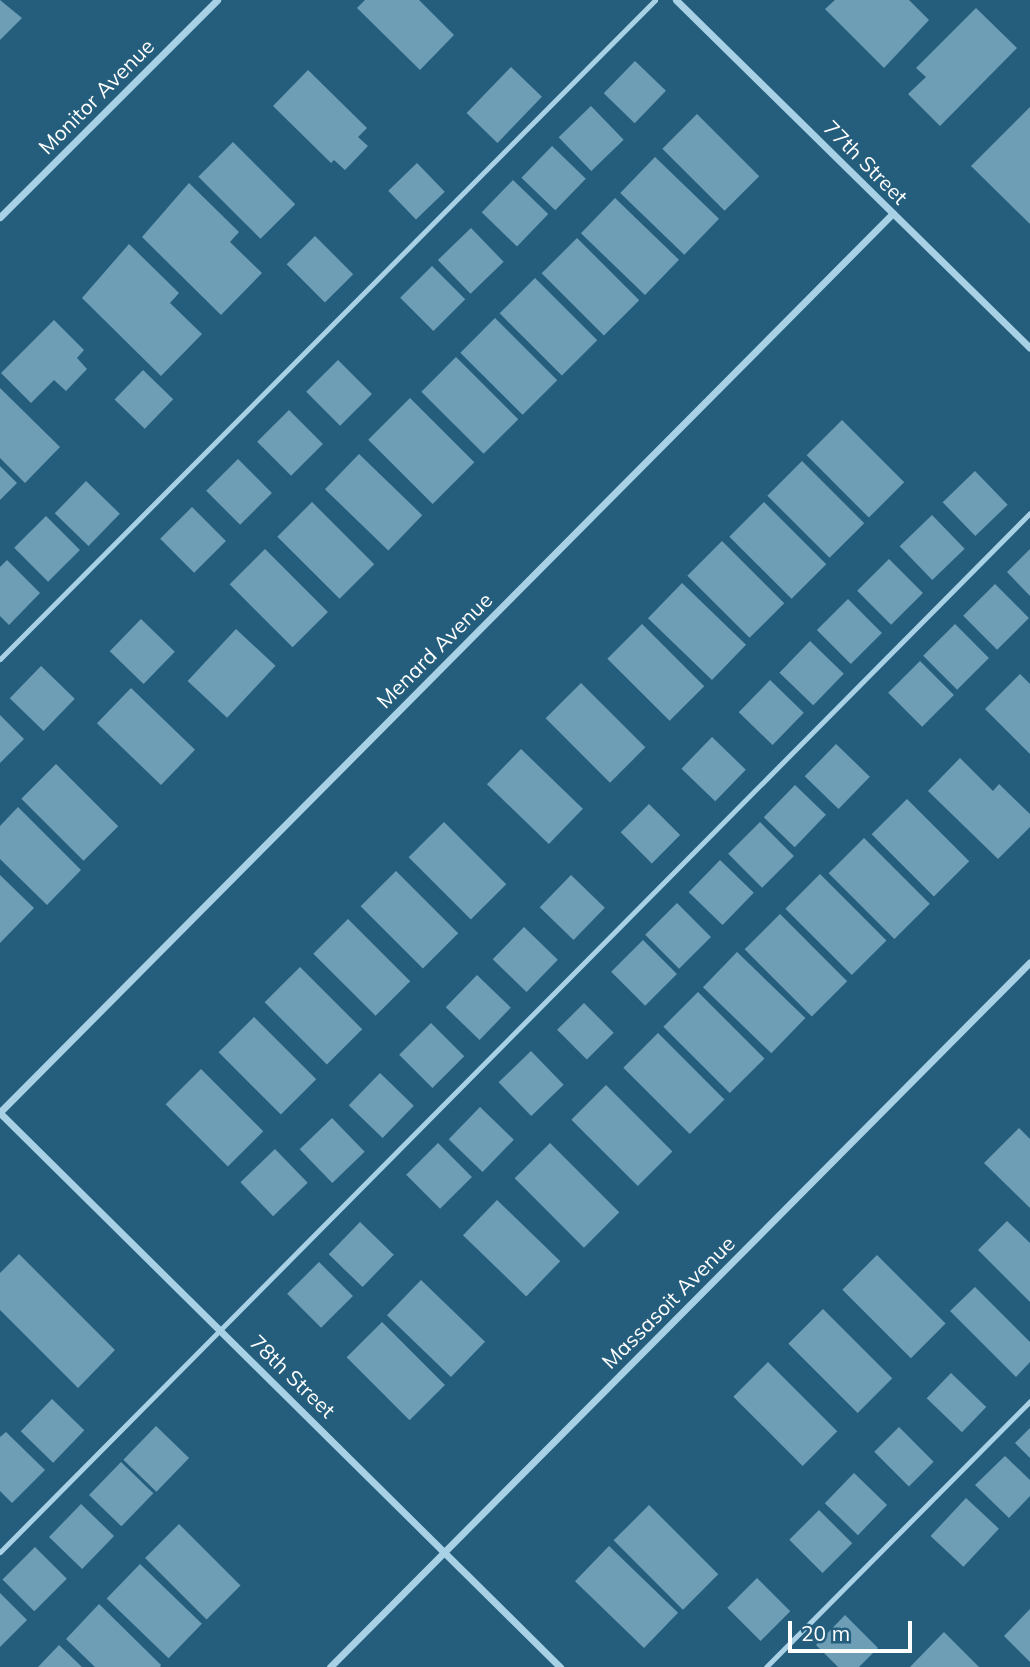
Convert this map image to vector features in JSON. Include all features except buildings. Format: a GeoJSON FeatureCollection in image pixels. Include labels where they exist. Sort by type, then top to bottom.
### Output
{"type":"FeatureCollection","features":[{"type":"Feature","properties":{"kind":"street","name":"Monitor Avenue"},"geometry":{"type":"LineString","coordinates":[[0,217],[216,0]]}},
{"type":"Feature","properties":{"kind":"street","name":"77th Street"},"geometry":{"type":"LineString","coordinates":[[676,0],[1030,348]]}},
{"type":"Feature","properties":{"kind":"street","name":"Menard Avenue"},"geometry":{"type":"LineString","coordinates":[[0,1113],[893,213]]}},
{"type":"Feature","properties":{"kind":"street","name":"Massasoit Avenue"},"geometry":{"type":"LineString","coordinates":[[330,1667],[1030,962]]}},
{"type":"Feature","properties":{"kind":"street","name":"78th Street"},"geometry":{"type":"LineString","coordinates":[[0,1113],[446,1550],[560,1667]]}},
{"type":"Feature","properties":{"kind":"lane"},"geometry":{"type":"LineString","coordinates":[[0,659],[655,0]]}},
{"type":"Feature","properties":{"kind":"lane"},"geometry":{"type":"LineString","coordinates":[[0,1552],[1030,513]]}},
{"type":"Feature","properties":{"kind":"lane"},"geometry":{"type":"LineString","coordinates":[[766,1667],[1030,1401]]}}]}
